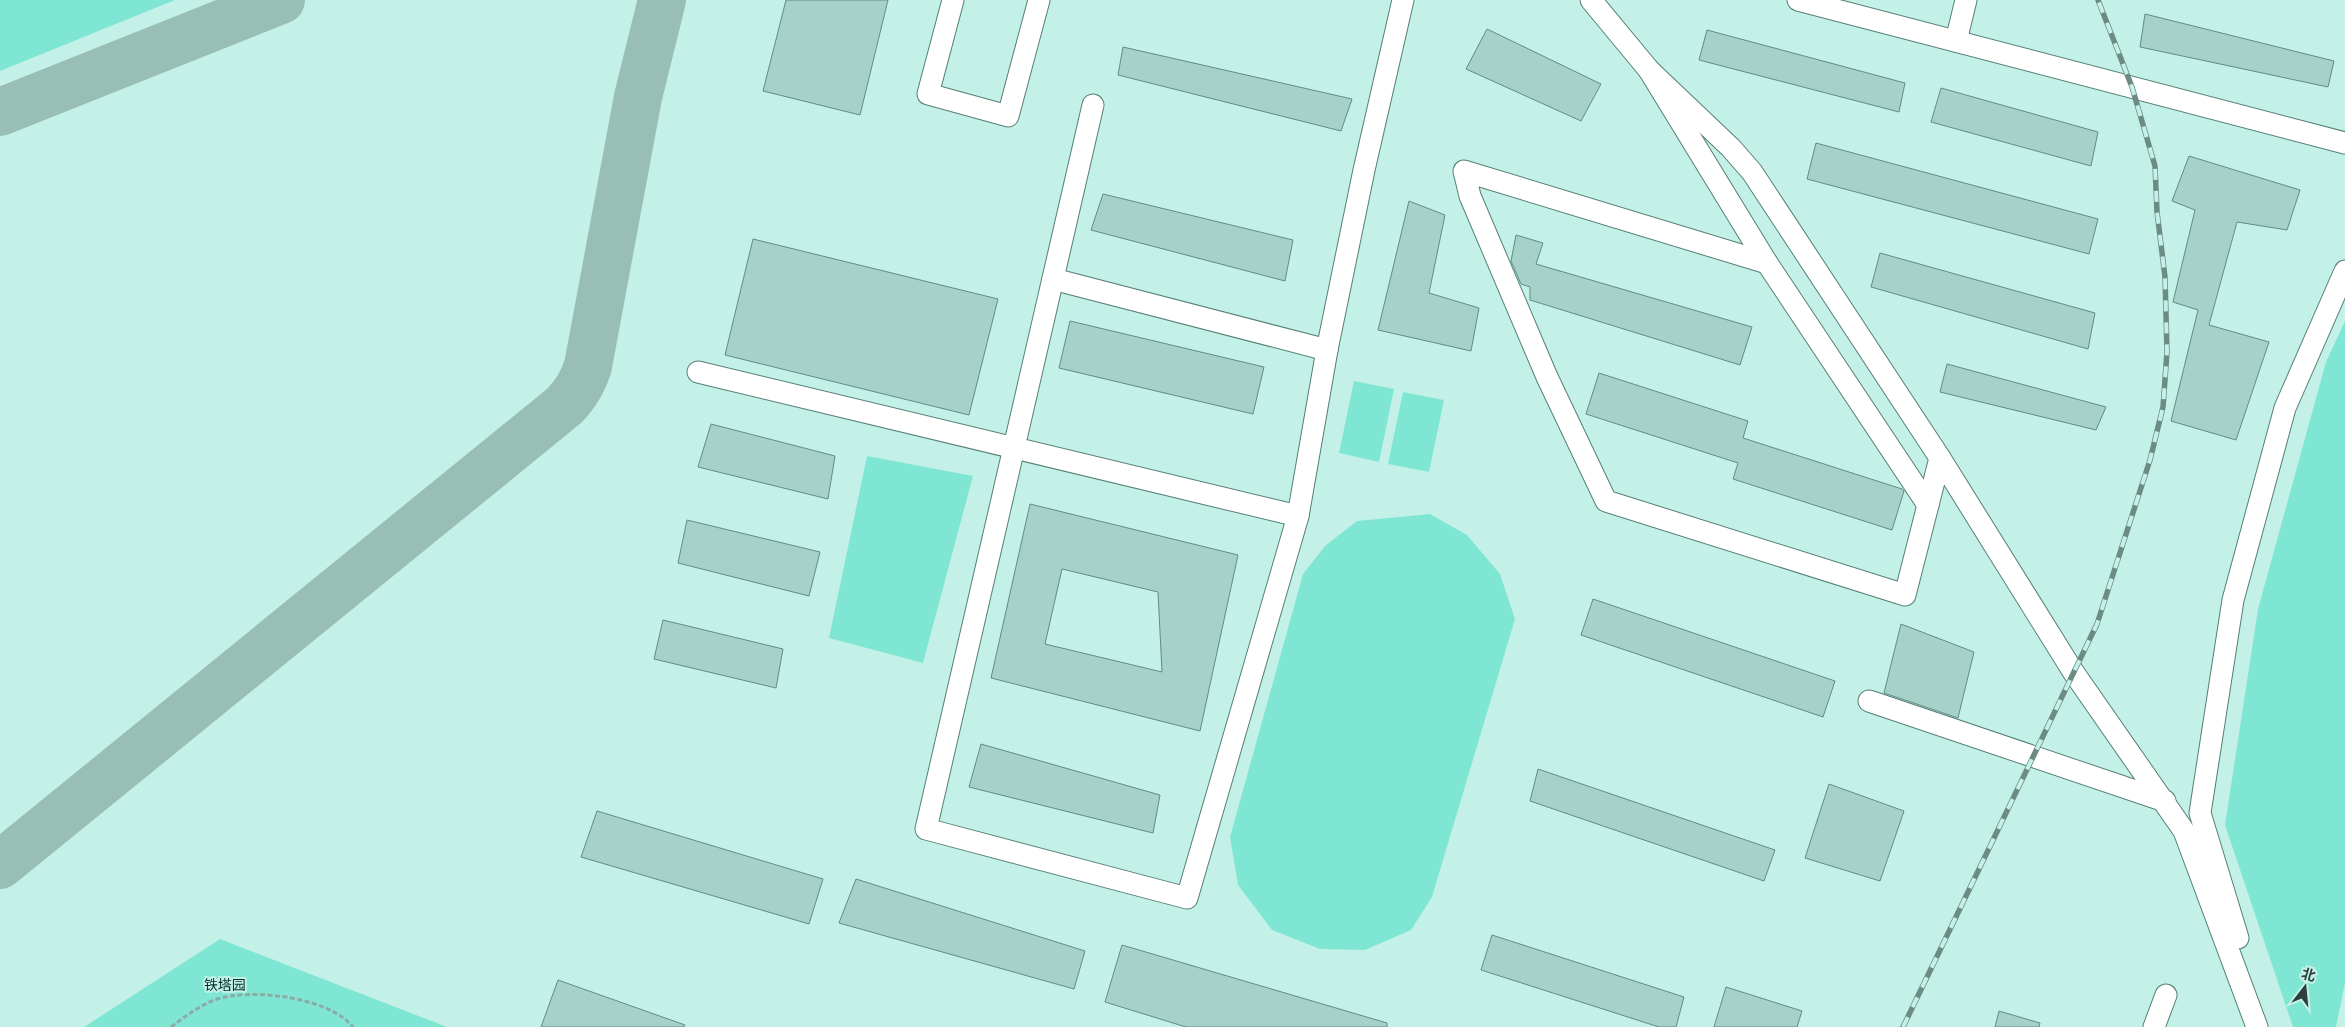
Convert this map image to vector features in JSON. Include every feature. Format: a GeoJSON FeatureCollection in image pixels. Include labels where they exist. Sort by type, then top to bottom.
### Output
{"type":"FeatureCollection","features":[{"type":"Feature","properties":{"kind":"street"},"geometry":{"type":"LineString","coordinates":[[952,0],[928,94],[1008,116],[1039,0]]}},
{"type":"Feature","properties":{"kind":"street"},"geometry":{"type":"LineString","coordinates":[[1093,105],[926,829],[1187,898],[1298,516],[1328,350],[1364,170],[1403,0]]}},
{"type":"Feature","properties":{"kind":"street"},"geometry":{"type":"LineString","coordinates":[[1591,0],[1649,70],[1732,148],[1752,172],[1940,458],[2074,673],[2184,831],[2257,1027]]}},
{"type":"Feature","properties":{"kind":"street"},"geometry":{"type":"LineString","coordinates":[[1798,0],[2345,143]]}},
{"type":"Feature","properties":{"kind":"street"},"geometry":{"type":"LineString","coordinates":[[1956,42],[1966,0]]}},
{"type":"Feature","properties":{"kind":"street"},"geometry":{"type":"LineString","coordinates":[[1649,70],[1766,263],[1928,505]]}},
{"type":"Feature","properties":{"kind":"street"},"geometry":{"type":"LineString","coordinates":[[1766,263],[1464,172],[1470,196],[1543,368],[1606,501],[1905,595],[1940,458]]}},
{"type":"Feature","properties":{"kind":"street"},"geometry":{"type":"LineString","coordinates":[[2265,1027],[2200,813],[2235,590],[2285,408],[2345,271]]}},
{"type":"Feature","properties":{"kind":"street"},"geometry":{"type":"LineString","coordinates":[[1053,279],[1328,350]]}},
{"type":"Feature","properties":{"kind":"street"},"geometry":{"type":"LineString","coordinates":[[698,372],[1298,516]]}},
{"type":"Feature","properties":{"kind":"street"},"geometry":{"type":"LineString","coordinates":[[1870,701],[2200,813]]}},
{"type":"Feature","properties":{"kind":"street"},"geometry":{"type":"LineString","coordinates":[[2154,1027],[2166,994]]}},
{"type":"Feature","properties":{"kind":"path"},"geometry":{"type":"LineString","coordinates":[[171,1027],[198,1007],[218,999],[243,994],[276,996],[305,1001],[332,1011],[352,1027]]}},
{"type":"Feature","properties":{"kind":"green space"},"geometry":{"type":"Polygon","coordinates":[[[0,0],[175,0],[0,71],[0,0]]]}},
{"type":"Feature","properties":{"kind":"green space"},"geometry":{"type":"Polygon","coordinates":[[[2345,321],[2345,983],[2336,1027],[2293,1027],[2225,825],[2258,609],[2326,362],[2345,321]]]}},
{"type":"Feature","properties":{"kind":"green space"},"geometry":{"type":"Polygon","coordinates":[[[1354,381],[1394,389],[1379,462],[1339,453],[1354,381]]]}},
{"type":"Feature","properties":{"kind":"green space"},"geometry":{"type":"Polygon","coordinates":[[[1403,392],[1444,400],[1429,472],[1388,464],[1403,392]]]}},
{"type":"Feature","properties":{"kind":"green space"},"geometry":{"type":"Polygon","coordinates":[[[867,456],[973,476],[923,663],[829,638],[867,456]]]}},
{"type":"Feature","properties":{"kind":"green space"},"geometry":{"type":"Polygon","coordinates":[[[1430,514],[1467,535],[1500,574],[1515,619],[1432,897],[1411,930],[1365,950],[1320,949],[1272,930],[1238,885],[1230,837],[1303,574],[1325,546],[1357,521],[1430,514]]]}},
{"type":"Feature","properties":{"kind":"green space","name":"铁塔园"},"geometry":{"type":"Polygon","coordinates":[[[220,939],[447,1027],[84,1027],[220,939]]]}},
{"type":"Feature","properties":{"kind":"building"},"geometry":{"type":"Polygon","coordinates":[[[786,0],[888,0],[860,115],[763,91],[786,0]]]}},
{"type":"Feature","properties":{"kind":"building"},"geometry":{"type":"Polygon","coordinates":[[[2145,14],[2334,61],[2328,87],[2140,47],[2145,14]]]}},
{"type":"Feature","properties":{"kind":"building"},"geometry":{"type":"Polygon","coordinates":[[[1487,29],[1601,84],[1581,121],[1466,69],[1487,29]]]}},
{"type":"Feature","properties":{"kind":"building"},"geometry":{"type":"Polygon","coordinates":[[[1707,30],[1905,83],[1899,112],[1699,60],[1707,30]]]}},
{"type":"Feature","properties":{"kind":"building"},"geometry":{"type":"Polygon","coordinates":[[[1123,47],[1352,99],[1341,131],[1118,75],[1123,47]]]}},
{"type":"Feature","properties":{"kind":"building"},"geometry":{"type":"Polygon","coordinates":[[[1941,88],[2098,132],[2091,166],[1931,122],[1941,88]]]}},
{"type":"Feature","properties":{"kind":"building"},"geometry":{"type":"Polygon","coordinates":[[[1816,143],[2098,219],[2089,254],[1807,179],[1816,143]]]}},
{"type":"Feature","properties":{"kind":"building"},"geometry":{"type":"Polygon","coordinates":[[[2189,156],[2300,190],[2287,230],[2237,222],[2209,325],[2269,342],[2236,440],[2171,421],[2198,310],[2173,302],[2195,210],[2172,201],[2189,156]]]}},
{"type":"Feature","properties":{"kind":"building"},"geometry":{"type":"Polygon","coordinates":[[[1103,194],[1293,240],[1285,281],[1091,230],[1103,194]]]}},
{"type":"Feature","properties":{"kind":"building"},"geometry":{"type":"Polygon","coordinates":[[[1409,201],[1445,215],[1429,293],[1479,308],[1471,351],[1378,330],[1409,201]]]}},
{"type":"Feature","properties":{"kind":"building"},"geometry":{"type":"Polygon","coordinates":[[[1516,235],[1543,243],[1536,264],[1752,327],[1740,365],[1530,300],[1530,287],[1521,284],[1511,261],[1516,235]]]}},
{"type":"Feature","properties":{"kind":"building"},"geometry":{"type":"Polygon","coordinates":[[[753,239],[998,299],[969,415],[725,355],[753,239]]]}},
{"type":"Feature","properties":{"kind":"building"},"geometry":{"type":"Polygon","coordinates":[[[1880,253],[2095,313],[2088,349],[1871,287],[1880,253]]]}},
{"type":"Feature","properties":{"kind":"building"},"geometry":{"type":"Polygon","coordinates":[[[1070,321],[1264,367],[1253,414],[1059,368],[1070,321]]]}},
{"type":"Feature","properties":{"kind":"building"},"geometry":{"type":"Polygon","coordinates":[[[1947,364],[2106,407],[2096,430],[1940,392],[1947,364]]]}},
{"type":"Feature","properties":{"kind":"building"},"geometry":{"type":"Polygon","coordinates":[[[1599,373],[1748,421],[1743,438],[1902,489],[1904,491],[1892,530],[1733,479],[1738,463],[1586,414],[1599,373]]]}},
{"type":"Feature","properties":{"kind":"building"},"geometry":{"type":"Polygon","coordinates":[[[711,424],[835,456],[828,499],[698,467],[711,424]]]}},
{"type":"Feature","properties":{"kind":"building"},"geometry":{"type":"Polygon","coordinates":[[[1030,504],[1238,555],[1200,731],[991,678],[1030,504]],[[1062,569],[1045,644],[1162,672],[1158,592],[1062,569]]]}},
{"type":"Feature","properties":{"kind":"building"},"geometry":{"type":"Polygon","coordinates":[[[687,520],[820,552],[809,596],[678,563],[687,520]]]}},
{"type":"Feature","properties":{"kind":"building"},"geometry":{"type":"Polygon","coordinates":[[[1593,599],[1835,681],[1823,717],[1581,635],[1593,599]]]}},
{"type":"Feature","properties":{"kind":"building"},"geometry":{"type":"Polygon","coordinates":[[[663,620],[783,649],[776,688],[654,659],[663,620]]]}},
{"type":"Feature","properties":{"kind":"building"},"geometry":{"type":"Polygon","coordinates":[[[1901,624],[1974,652],[1958,718],[1884,693],[1901,624]]]}},
{"type":"Feature","properties":{"kind":"building"},"geometry":{"type":"Polygon","coordinates":[[[981,744],[1160,795],[1153,833],[969,787],[981,744]]]}},
{"type":"Feature","properties":{"kind":"building"},"geometry":{"type":"Polygon","coordinates":[[[1538,769],[1775,850],[1764,881],[1530,801],[1538,769]]]}},
{"type":"Feature","properties":{"kind":"building"},"geometry":{"type":"Polygon","coordinates":[[[1829,784],[1904,811],[1880,881],[1805,858],[1829,784]]]}},
{"type":"Feature","properties":{"kind":"building"},"geometry":{"type":"Polygon","coordinates":[[[597,811],[823,879],[809,924],[581,857],[597,811]]]}},
{"type":"Feature","properties":{"kind":"building"},"geometry":{"type":"Polygon","coordinates":[[[856,879],[1085,951],[1074,989],[839,923],[856,879]]]}},
{"type":"Feature","properties":{"kind":"building"},"geometry":{"type":"Polygon","coordinates":[[[1492,935],[1684,997],[1676,1027],[1659,1027],[1481,970],[1492,935]]]}},
{"type":"Feature","properties":{"kind":"building"},"geometry":{"type":"Polygon","coordinates":[[[1122,945],[1387,1023],[1387,1027],[1186,1027],[1105,1002],[1122,945]]]}},
{"type":"Feature","properties":{"kind":"building"},"geometry":{"type":"Polygon","coordinates":[[[558,980],[685,1025],[684,1027],[541,1027],[558,980]]]}},
{"type":"Feature","properties":{"kind":"building"},"geometry":{"type":"Polygon","coordinates":[[[1726,987],[1802,1011],[1797,1027],[1714,1027],[1726,987]]]}},
{"type":"Feature","properties":{"kind":"building"},"geometry":{"type":"Polygon","coordinates":[[[1999,1011],[2040,1023],[2039,1027],[1995,1027],[1999,1011]]]}},
{"type":"Feature","properties":{"kind":"taxiway"},"geometry":{"type":"LineString","coordinates":[[0,112],[281,0]]}},
{"type":"Feature","properties":{"kind":"taxiway"},"geometry":{"type":"LineString","coordinates":[[0,865],[564,406],[576,392],[588,366],[638,97],[662,0]]}},
{"type":"Feature","properties":{"kind":"railway"},"geometry":{"type":"LineString","coordinates":[[1903,1027],[2097,624],[2150,460],[2163,407],[2167,352],[2165,277],[2157,212],[2155,166],[2132,87],[2098,0]]}}]}
